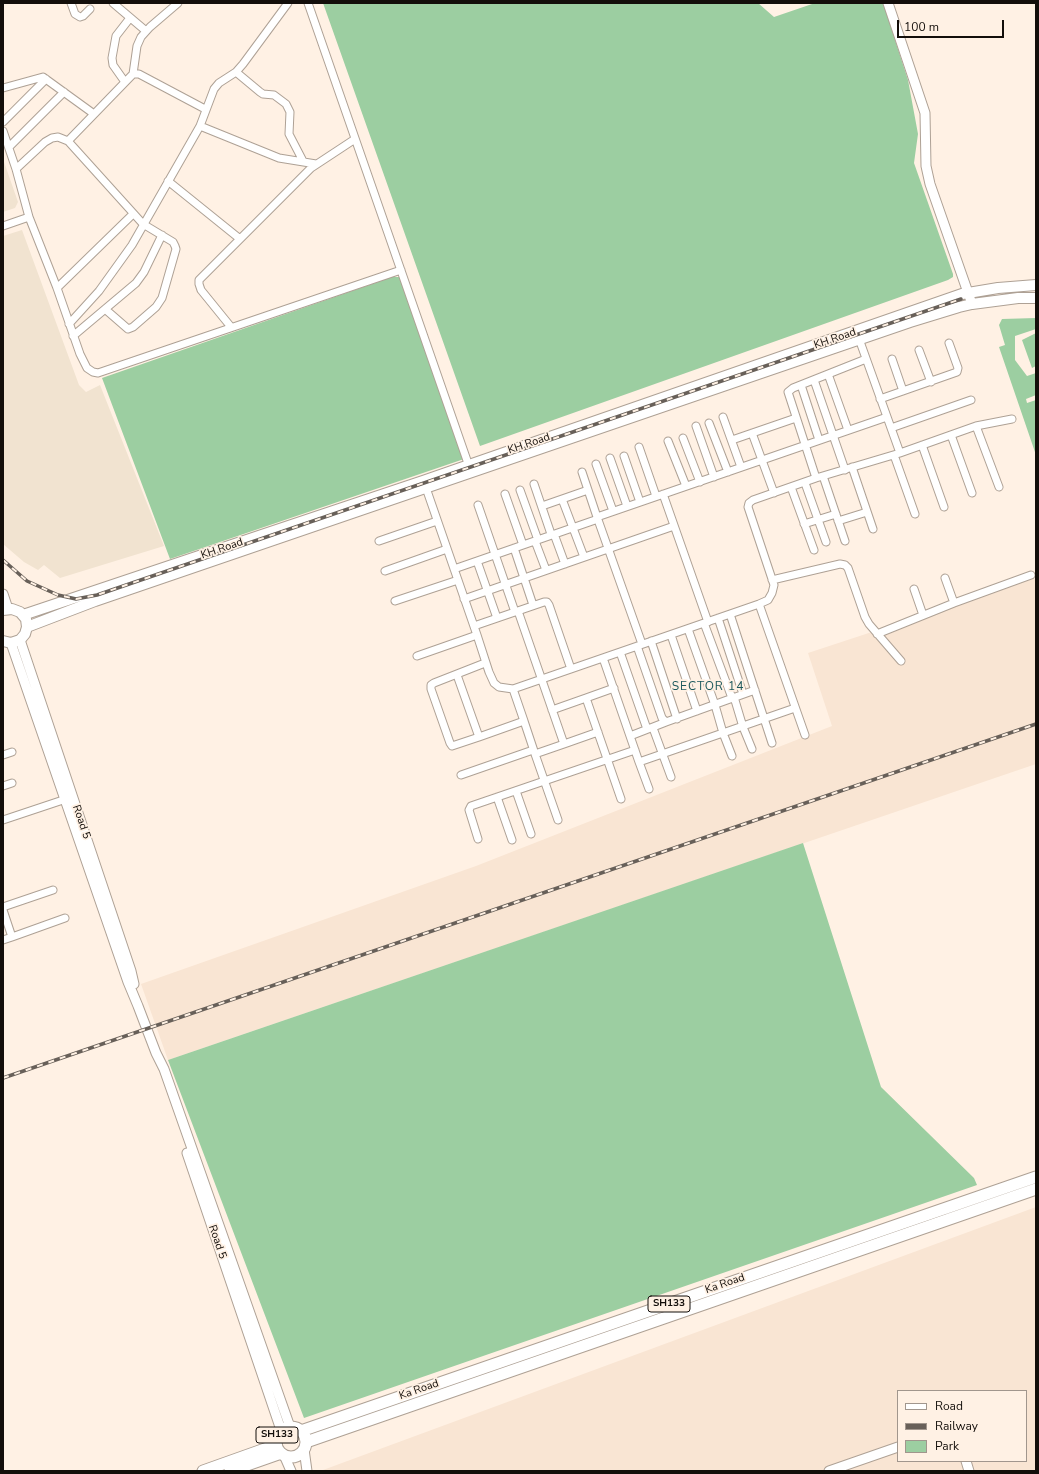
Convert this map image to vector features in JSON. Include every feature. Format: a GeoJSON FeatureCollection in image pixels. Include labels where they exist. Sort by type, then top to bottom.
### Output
{"type":"FeatureCollection","features":[{"type":"Feature","properties":{"kind":"main road","name":"KH Road"},"geometry":{"type":"LineString","coordinates":[[27,627],[95,601],[424,485],[858,335],[968,293],[998,288],[1036,285]]}},
{"type":"Feature","properties":{"kind":"main road","name":"KH Road"},"geometry":{"type":"LineString","coordinates":[[858,335],[972,304],[1018,298],[1036,298]]}},
{"type":"Feature","properties":{"kind":"main road","name":"KH Road"},"geometry":{"type":"LineString","coordinates":[[24,615],[424,485]]}},
{"type":"Feature","properties":{"kind":"main road"},"geometry":{"type":"LineString","coordinates":[[5,610],[16,610],[24,615],[27,627],[25,634],[11,641]]}},
{"type":"Feature","properties":{"kind":"main road","name":"Ka Road"},"geometry":{"type":"LineString","coordinates":[[301,1431],[1036,1177]]}},
{"type":"Feature","properties":{"kind":"main road","name":"Ka Road"},"geometry":{"type":"LineString","coordinates":[[305,1446],[551,1357],[1036,1189]]}},
{"type":"Feature","properties":{"kind":"main road"},"geometry":{"type":"LineString","coordinates":[[806,1256],[810,1267]]}},
{"type":"Feature","properties":{"kind":"main road"},"geometry":{"type":"LineString","coordinates":[[547,1346],[551,1357]]}},
{"type":"Feature","properties":{"kind":"main road","name":"SH133"},"geometry":{"type":"LineString","coordinates":[[203,1471],[280,1451],[290,1457],[296,1456],[305,1446],[305,1437],[298,1428],[285,1429],[277,1435],[280,1451]]}},
{"type":"Feature","properties":{"kind":"main road","name":"SH133"},"geometry":{"type":"LineString","coordinates":[[230,1471],[280,1451]]}},
{"type":"Feature","properties":{"kind":"street"},"geometry":{"type":"LineString","coordinates":[[71,3],[75,14],[80,17],[90,9]]}},
{"type":"Feature","properties":{"kind":"street"},"geometry":{"type":"LineString","coordinates":[[113,3],[146,31]]}},
{"type":"Feature","properties":{"kind":"street"},"geometry":{"type":"LineString","coordinates":[[68,141],[133,74],[141,37],[178,3]]}},
{"type":"Feature","properties":{"kind":"street"},"geometry":{"type":"LineString","coordinates":[[69,324],[107,281],[132,245],[200,126],[204,117],[205,109],[214,89],[219,83],[236,72],[288,3]]}},
{"type":"Feature","properties":{"kind":"street"},"geometry":{"type":"LineString","coordinates":[[308,3],[470,469]]}},
{"type":"Feature","properties":{"kind":"street"},"geometry":{"type":"LineString","coordinates":[[888,3],[925,113],[926,166],[930,184],[972,304]]}},
{"type":"Feature","properties":{"kind":"street"},"geometry":{"type":"LineString","coordinates":[[125,82],[113,65],[112,58],[116,36],[130,18]]}},
{"type":"Feature","properties":{"kind":"street"},"geometry":{"type":"LineString","coordinates":[[236,72],[263,94],[274,95],[286,104],[290,112],[289,134],[302,161]]}},
{"type":"Feature","properties":{"kind":"street"},"geometry":{"type":"LineString","coordinates":[[133,74],[139,74],[205,109]]}},
{"type":"Feature","properties":{"kind":"street"},"geometry":{"type":"LineString","coordinates":[[3,88],[39,77],[46,79],[94,114]]}},
{"type":"Feature","properties":{"kind":"street"},"geometry":{"type":"LineString","coordinates":[[3,122],[46,79]]}},
{"type":"Feature","properties":{"kind":"street"},"geometry":{"type":"LineString","coordinates":[[9,147],[64,92]]}},
{"type":"Feature","properties":{"kind":"street"},"geometry":{"type":"LineString","coordinates":[[200,126],[279,158],[316,164]]}},
{"type":"Feature","properties":{"kind":"street"},"geometry":{"type":"LineString","coordinates":[[3,131],[16,168],[29,217],[57,288],[73,336],[83,362],[87,368],[93,372],[98,373],[401,270]]}},
{"type":"Feature","properties":{"kind":"street"},"geometry":{"type":"LineString","coordinates":[[16,168],[45,142],[52,138],[58,137],[68,141],[143,224],[173,242],[176,250],[159,302],[133,327],[128,329],[105,309]]}},
{"type":"Feature","properties":{"kind":"street"},"geometry":{"type":"LineString","coordinates":[[231,327],[201,290],[199,284],[200,280],[316,164],[355,139]]}},
{"type":"Feature","properties":{"kind":"street"},"geometry":{"type":"LineString","coordinates":[[168,181],[240,239]]}},
{"type":"Feature","properties":{"kind":"street"},"geometry":{"type":"LineString","coordinates":[[57,288],[133,214]]}},
{"type":"Feature","properties":{"kind":"street"},"geometry":{"type":"LineString","coordinates":[[3,226],[29,217]]}},
{"type":"Feature","properties":{"kind":"street"},"geometry":{"type":"LineString","coordinates":[[73,336],[136,283],[144,272],[162,235]]}},
{"type":"Feature","properties":{"kind":"street"},"geometry":{"type":"LineString","coordinates":[[858,335],[891,428],[897,454],[915,514]]}},
{"type":"Feature","properties":{"kind":"street"},"geometry":{"type":"LineString","coordinates":[[880,399],[957,372],[958,368],[949,343]]}},
{"type":"Feature","properties":{"kind":"street"},"geometry":{"type":"LineString","coordinates":[[919,350],[930,382]]}},
{"type":"Feature","properties":{"kind":"street"},"geometry":{"type":"LineString","coordinates":[[845,540],[836,514],[806,445],[788,392],[793,388],[866,358]]}},
{"type":"Feature","properties":{"kind":"street"},"geometry":{"type":"LineString","coordinates":[[892,359],[903,391]]}},
{"type":"Feature","properties":{"kind":"street"},"geometry":{"type":"LineString","coordinates":[[828,374],[848,430]]}},
{"type":"Feature","properties":{"kind":"street"},"geometry":{"type":"LineString","coordinates":[[814,380],[833,435],[868,512],[874,529]]}},
{"type":"Feature","properties":{"kind":"street"},"geometry":{"type":"LineString","coordinates":[[800,385],[819,440]]}},
{"type":"Feature","properties":{"kind":"street"},"geometry":{"type":"LineString","coordinates":[[891,428],[971,400]]}},
{"type":"Feature","properties":{"kind":"street"},"geometry":{"type":"LineString","coordinates":[[723,417],[741,467]]}},
{"type":"Feature","properties":{"kind":"street"},"geometry":{"type":"LineString","coordinates":[[454,569],[573,528],[627,506],[887,417]]}},
{"type":"Feature","properties":{"kind":"street"},"geometry":{"type":"LineString","coordinates":[[732,440],[796,418]]}},
{"type":"Feature","properties":{"kind":"street"},"geometry":{"type":"LineString","coordinates":[[424,485],[474,626],[485,663],[494,683],[504,689],[513,689],[706,623],[768,600],[774,585],[748,507],[749,503],[753,500],[897,454],[976,426],[1012,419]]}},
{"type":"Feature","properties":{"kind":"street"},"geometry":{"type":"LineString","coordinates":[[709,423],[728,472]]}},
{"type":"Feature","properties":{"kind":"street"},"geometry":{"type":"LineString","coordinates":[[696,426],[714,477]]}},
{"type":"Feature","properties":{"kind":"street"},"geometry":{"type":"LineString","coordinates":[[976,426],[999,487]]}},
{"type":"Feature","properties":{"kind":"street"},"geometry":{"type":"LineString","coordinates":[[752,433],[763,459],[774,493]]}},
{"type":"Feature","properties":{"kind":"street"},"geometry":{"type":"LineString","coordinates":[[951,435],[972,493]]}},
{"type":"Feature","properties":{"kind":"street"},"geometry":{"type":"LineString","coordinates":[[682,438],[700,482]]}},
{"type":"Feature","properties":{"kind":"street"},"geometry":{"type":"LineString","coordinates":[[668,441],[686,486]]}},
{"type":"Feature","properties":{"kind":"street"},"geometry":{"type":"LineString","coordinates":[[922,445],[944,507]]}},
{"type":"Feature","properties":{"kind":"street"},"geometry":{"type":"LineString","coordinates":[[639,447],[674,526],[706,623],[752,749]]}},
{"type":"Feature","properties":{"kind":"street"},"geometry":{"type":"LineString","coordinates":[[624,456],[640,502]]}},
{"type":"Feature","properties":{"kind":"street"},"geometry":{"type":"LineString","coordinates":[[610,458],[627,506]]}},
{"type":"Feature","properties":{"kind":"street"},"geometry":{"type":"LineString","coordinates":[[596,464],[613,511]]}},
{"type":"Feature","properties":{"kind":"street"},"geometry":{"type":"LineString","coordinates":[[582,472],[662,718],[666,722]]}},
{"type":"Feature","properties":{"kind":"street"},"geometry":{"type":"LineString","coordinates":[[805,483],[826,542]]}},
{"type":"Feature","properties":{"kind":"street"},"geometry":{"type":"LineString","coordinates":[[534,484],[564,564]]}},
{"type":"Feature","properties":{"kind":"street"},"geometry":{"type":"LineString","coordinates":[[791,487],[814,550]]}},
{"type":"Feature","properties":{"kind":"street"},"geometry":{"type":"LineString","coordinates":[[520,490],[546,570]]}},
{"type":"Feature","properties":{"kind":"street"},"geometry":{"type":"LineString","coordinates":[[542,506],[588,490]]}},
{"type":"Feature","properties":{"kind":"street"},"geometry":{"type":"LineString","coordinates":[[505,494],[523,545]]}},
{"type":"Feature","properties":{"kind":"street"},"geometry":{"type":"LineString","coordinates":[[562,499],[584,557]]}},
{"type":"Feature","properties":{"kind":"street"},"geometry":{"type":"LineString","coordinates":[[478,505],[505,584],[542,679],[564,744]]}},
{"type":"Feature","properties":{"kind":"street"},"geometry":{"type":"LineString","coordinates":[[838,521],[868,512]]}},
{"type":"Feature","properties":{"kind":"street"},"geometry":{"type":"LineString","coordinates":[[804,524],[836,514]]}},
{"type":"Feature","properties":{"kind":"street"},"geometry":{"type":"LineString","coordinates":[[379,541],[437,521]]}},
{"type":"Feature","properties":{"kind":"street"},"geometry":{"type":"LineString","coordinates":[[464,599],[674,526]]}},
{"type":"Feature","properties":{"kind":"street"},"geometry":{"type":"LineString","coordinates":[[514,548],[525,577],[533,605]]}},
{"type":"Feature","properties":{"kind":"street"},"geometry":{"type":"LineString","coordinates":[[385,571],[447,549]]}},
{"type":"Feature","properties":{"kind":"street"},"geometry":{"type":"LineString","coordinates":[[477,560],[498,618]]}},
{"type":"Feature","properties":{"kind":"street"},"geometry":{"type":"LineString","coordinates":[[772,580],[840,564],[845,565],[848,568],[865,617],[876,634],[901,661]]}},
{"type":"Feature","properties":{"kind":"street"},"geometry":{"type":"LineString","coordinates":[[876,634],[954,603],[1031,575]]}},
{"type":"Feature","properties":{"kind":"street"},"geometry":{"type":"LineString","coordinates":[[944,578],[954,603]]}},
{"type":"Feature","properties":{"kind":"street"},"geometry":{"type":"LineString","coordinates":[[395,601],[458,580]]}},
{"type":"Feature","properties":{"kind":"street"},"geometry":{"type":"LineString","coordinates":[[914,589],[923,615]]}},
{"type":"Feature","properties":{"kind":"street"},"geometry":{"type":"LineString","coordinates":[[3,594],[5,610]]}},
{"type":"Feature","properties":{"kind":"street"},"geometry":{"type":"LineString","coordinates":[[474,626],[544,602],[549,605],[572,669]]}},
{"type":"Feature","properties":{"kind":"street"},"geometry":{"type":"LineString","coordinates":[[759,604],[804,735]]}},
{"type":"Feature","properties":{"kind":"street"},"geometry":{"type":"LineString","coordinates":[[730,614],[772,743]]}},
{"type":"Feature","properties":{"kind":"street"},"geometry":{"type":"LineString","coordinates":[[718,618],[743,694]]}},
{"type":"Feature","properties":{"kind":"street"},"geometry":{"type":"LineString","coordinates":[[688,629],[732,756]]}},
{"type":"Feature","properties":{"kind":"street"},"geometry":{"type":"LineString","coordinates":[[671,634],[697,711]]}},
{"type":"Feature","properties":{"kind":"street"},"geometry":{"type":"LineString","coordinates":[[417,656],[477,635]]}},
{"type":"Feature","properties":{"kind":"street","name":"Road 5"},"geometry":{"type":"LineString","coordinates":[[11,641],[131,972],[138,1006],[156,1053],[158,1072],[285,1429]]}},
{"type":"Feature","properties":{"kind":"street"},"geometry":{"type":"LineString","coordinates":[[651,641],[677,719]]}},
{"type":"Feature","properties":{"kind":"street"},"geometry":{"type":"LineString","coordinates":[[620,652],[650,729],[662,753],[671,777]]}},
{"type":"Feature","properties":{"kind":"street"},"geometry":{"type":"LineString","coordinates":[[603,658],[649,789]]}},
{"type":"Feature","properties":{"kind":"street"},"geometry":{"type":"LineString","coordinates":[[485,663],[431,685],[433,695],[452,746],[524,721]]}},
{"type":"Feature","properties":{"kind":"street"},"geometry":{"type":"LineString","coordinates":[[457,675],[479,737]]}},
{"type":"Feature","properties":{"kind":"street"},"geometry":{"type":"LineString","coordinates":[[552,710],[614,688]]}},
{"type":"Feature","properties":{"kind":"street"},"geometry":{"type":"LineString","coordinates":[[513,689],[558,820]]}},
{"type":"Feature","properties":{"kind":"street"},"geometry":{"type":"LineString","coordinates":[[630,736],[755,690]]}},
{"type":"Feature","properties":{"kind":"street"},"geometry":{"type":"LineString","coordinates":[[586,698],[621,799]]}},
{"type":"Feature","properties":{"kind":"street"},"geometry":{"type":"LineString","coordinates":[[639,762],[795,708]]}},
{"type":"Feature","properties":{"kind":"street"},"geometry":{"type":"LineString","coordinates":[[461,775],[564,744],[598,732]]}},
{"type":"Feature","properties":{"kind":"street"},"geometry":{"type":"LineString","coordinates":[[478,839],[469,808],[635,750]]}},
{"type":"Feature","properties":{"kind":"street"},"geometry":{"type":"LineString","coordinates":[[3,755],[12,752]]}},
{"type":"Feature","properties":{"kind":"street"},"geometry":{"type":"LineString","coordinates":[[3,786],[12,783]]}},
{"type":"Feature","properties":{"kind":"street"},"geometry":{"type":"LineString","coordinates":[[516,791],[531,834]]}},
{"type":"Feature","properties":{"kind":"street"},"geometry":{"type":"LineString","coordinates":[[497,797],[512,840]]}},
{"type":"Feature","properties":{"kind":"street"},"geometry":{"type":"LineString","coordinates":[[3,820],[69,798]]}},
{"type":"Feature","properties":{"kind":"street"},"geometry":{"type":"LineString","coordinates":[[3,907],[53,890]]}},
{"type":"Feature","properties":{"kind":"street"},"geometry":{"type":"LineString","coordinates":[[3,910],[12,937]]}},
{"type":"Feature","properties":{"kind":"street"},"geometry":{"type":"LineString","coordinates":[[3,940],[66,918]]}},
{"type":"Feature","properties":{"kind":"street"},"geometry":{"type":"LineString","coordinates":[[305,1446],[307,1471]]}},
{"type":"Feature","properties":{"kind":"street"},"geometry":{"type":"LineString","coordinates":[[829,1471],[897,1447]]}},
{"type":"Feature","properties":{"kind":"street"},"geometry":{"type":"LineString","coordinates":[[280,1451],[291,1471]]}},
{"type":"Feature","properties":{"kind":"shaded area"},"geometry":{"type":"Polygon","coordinates":[[[3,159],[18,202],[15,208],[3,212],[3,159]]]}},
{"type":"Feature","properties":{"kind":"shaded area"},"geometry":{"type":"Polygon","coordinates":[[[22,230],[79,385],[86,392],[100,385],[164,546],[60,578],[44,565],[38,570],[24,562],[3,544],[3,236],[22,230]]]}},
{"type":"Feature","properties":{"kind":"shaded area"},"geometry":{"type":"Polygon","coordinates":[[[1036,578],[1036,764],[168,1060],[141,984],[476,866],[832,726],[808,653],[1036,578]]]}},
{"type":"Feature","properties":{"kind":"shaded area"},"geometry":{"type":"Polygon","coordinates":[[[1036,1207],[1036,1471],[323,1470],[1036,1207]]]}},
{"type":"Feature","properties":{"kind":"green space"},"geometry":{"type":"Polygon","coordinates":[[[323,3],[758,3],[774,17],[815,3],[883,3],[908,80],[918,134],[914,163],[953,277],[480,446],[323,3]]]}},
{"type":"Feature","properties":{"kind":"green space"},"geometry":{"type":"Polygon","coordinates":[[[392,277],[405,277],[467,458],[170,559],[102,378],[392,277]]]}},
{"type":"Feature","properties":{"kind":"green space"},"geometry":{"type":"Polygon","coordinates":[[[1036,318],[1036,329],[1015,336],[1015,360],[1027,376],[1036,373],[1036,395],[1026,399],[1027,403],[1036,400],[1036,455],[999,347],[1005,345],[999,325],[1002,319],[1036,318]]]}},
{"type":"Feature","properties":{"kind":"green space"},"geometry":{"type":"Polygon","coordinates":[[[1036,333],[1036,366],[1032,368],[1022,340],[1036,333]]]}},
{"type":"Feature","properties":{"kind":"green space"},"geometry":{"type":"Polygon","coordinates":[[[803,843],[881,1087],[974,1178],[977,1185],[304,1418],[168,1060],[803,843]]]}},
{"type":"Feature","properties":{"kind":"railway"},"geometry":{"type":"LineString","coordinates":[[3,560],[27,581],[58,595],[76,599],[97,595],[961,299]]}},
{"type":"Feature","properties":{"kind":"railway"},"geometry":{"type":"LineString","coordinates":[[3,1078],[1036,724]]}},
{"type":"Feature","properties":{"kind":"district","name":"SECTOR 14"},"geometry":{"type":"Point","coordinates":[708,687]}}]}
